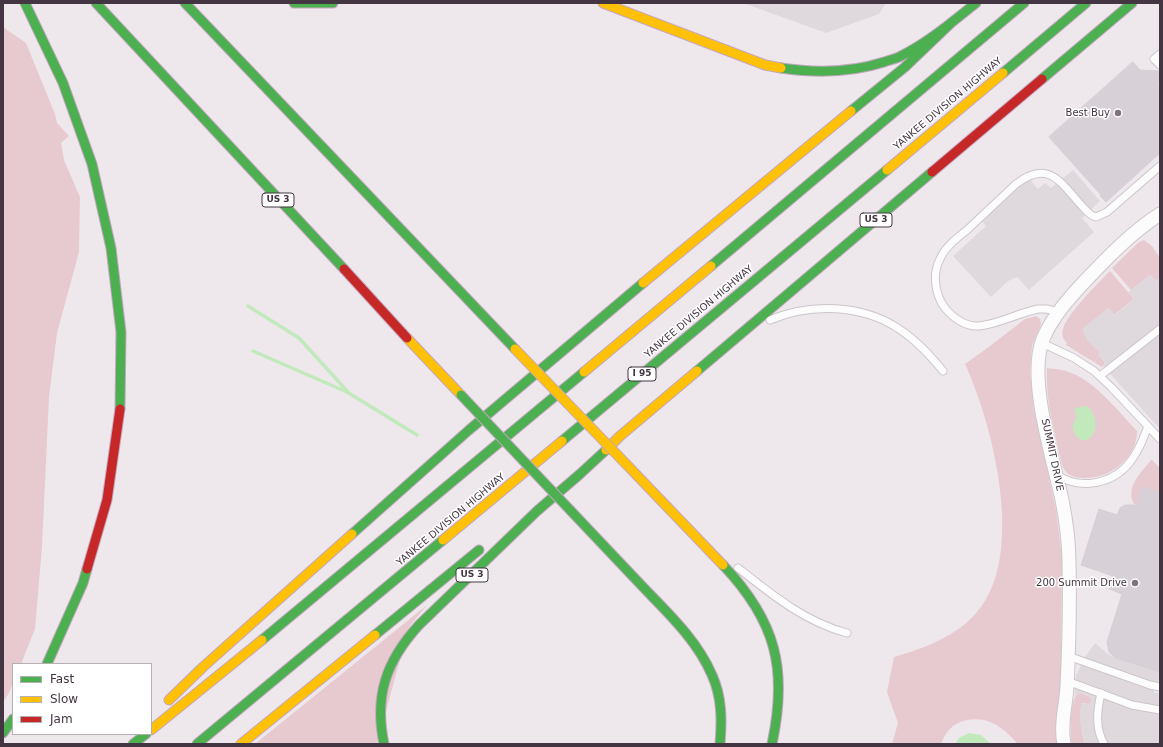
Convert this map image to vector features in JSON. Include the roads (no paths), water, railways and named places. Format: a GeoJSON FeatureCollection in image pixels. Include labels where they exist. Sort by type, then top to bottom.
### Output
{"type":"FeatureCollection","features":[{"type":"Feature","properties":{"kind":"highway"},"geometry":{"type":"LineString","coordinates":[[25,3],[40,32],[75,115],[102,203],[118,291],[121,336],[122,381],[119,427],[113,474],[104,517],[82,586],[47,663]]}},
{"type":"Feature","properties":{"kind":"highway","name":"US 3"},"geometry":{"type":"LineString","coordinates":[[96,3],[461,395],[680,626],[699,650],[712,674],[720,700],[722,724],[720,744]]}},
{"type":"Feature","properties":{"kind":"highway"},"geometry":{"type":"LineString","coordinates":[[185,3],[746,591],[769,632],[778,666],[780,688],[778,716],[772,744]]}},
{"type":"Feature","properties":{"kind":"highway"},"geometry":{"type":"LineString","coordinates":[[294,3],[333,3]]}},
{"type":"Feature","properties":{"kind":"highway"},"geometry":{"type":"LineString","coordinates":[[603,3],[751,60],[777,68],[813,72],[836,72],[857,69],[889,61],[922,45],[976,3]]}},
{"type":"Feature","properties":{"kind":"highway"},"geometry":{"type":"LineString","coordinates":[[152,729],[314,598],[1024,3]]}},
{"type":"Feature","properties":{"kind":"highway","name":"YANKEE DIVISION HIGHWAY"},"geometry":{"type":"LineString","coordinates":[[196,744],[349,619],[1086,3]]}},
{"type":"Feature","properties":{"kind":"highway","name":"US 3"},"geometry":{"type":"LineString","coordinates":[[384,744],[380,717],[382,690],[392,661],[404,643],[520,527],[594,462],[620,436],[1132,3]]}},
{"type":"Feature","properties":{"kind":"highway"},"geometry":{"type":"LineString","coordinates":[[161,708],[203,666],[430,464],[691,242],[905,67],[951,23]]}},
{"type":"Feature","properties":{"kind":"highway"},"geometry":{"type":"LineString","coordinates":[[511,523],[590,456],[620,436]]}},
{"type":"Feature","properties":{"kind":"highway"},"geometry":{"type":"LineString","coordinates":[[241,744],[488,542]]}},
{"type":"Feature","properties":{"kind":"highway"},"geometry":{"type":"LineString","coordinates":[[3,734],[12,720]]}},
{"type":"Feature","properties":{"kind":"highway"},"geometry":{"type":"LineString","coordinates":[[125,744],[134,735]]}},
{"type":"Feature","properties":{"kind":"highway"},"geometry":{"type":"LineString","coordinates":[[133,744],[145,735]]}},
{"type":"Feature","properties":{"kind":"street","name":"SUMMIT DRIVE"},"geometry":{"type":"LineString","coordinates":[[1064,744],[1063,728],[1068,681],[1069,550],[1064,512],[1045,425],[1040,394],[1039,364],[1042,344],[1060,312],[1078,288],[1122,243],[1143,225],[1160,214]]}},
{"type":"Feature","properties":{"kind":"lane"},"geometry":{"type":"LineString","coordinates":[[1160,54],[1154,59],[1160,65]]}},
{"type":"Feature","properties":{"kind":"lane"},"geometry":{"type":"LineString","coordinates":[[1060,312],[1046,308],[985,325],[974,326],[964,322],[950,314],[939,296],[936,288],[936,277],[940,258],[961,235],[1016,184],[1027,176],[1046,173],[1055,177],[1088,213],[1096,217],[1107,212],[1160,166]]}},
{"type":"Feature","properties":{"kind":"lane"},"geometry":{"type":"LineString","coordinates":[[736,338],[765,322],[795,312],[823,309],[849,311],[873,317],[900,329],[923,349],[943,371]]}},
{"type":"Feature","properties":{"kind":"lane"},"geometry":{"type":"LineString","coordinates":[[1100,376],[1160,329]]}},
{"type":"Feature","properties":{"kind":"lane"},"geometry":{"type":"LineString","coordinates":[[1042,344],[1081,362],[1100,376],[1160,439]]}},
{"type":"Feature","properties":{"kind":"lane"},"geometry":{"type":"LineString","coordinates":[[1056,474],[1065,480],[1082,484],[1094,483],[1108,479],[1120,472],[1130,463],[1137,453],[1148,426]]}},
{"type":"Feature","properties":{"kind":"lane"},"geometry":{"type":"LineString","coordinates":[[685,526],[784,603],[818,623],[846,633]]}},
{"type":"Feature","properties":{"kind":"lane"},"geometry":{"type":"LineString","coordinates":[[1068,656],[1150,685],[1160,687]]}},
{"type":"Feature","properties":{"kind":"lane"},"geometry":{"type":"LineString","coordinates":[[1068,681],[1141,707],[1160,710]]}},
{"type":"Feature","properties":{"kind":"lane"},"geometry":{"type":"LineString","coordinates":[[1101,693],[1098,712],[1098,725],[1099,734],[1104,744]]}},
{"type":"Feature","properties":{"kind":"waterway"},"geometry":{"type":"LineString","coordinates":[[248,306],[299,338],[348,392]]}},
{"type":"Feature","properties":{"kind":"waterway"},"geometry":{"type":"LineString","coordinates":[[253,351],[347,392],[417,435]]}},
{"type":"Feature","properties":{"kind":"place","name":"Best Buy"},"geometry":{"type":"Point","coordinates":[1118,113]}},
{"type":"Feature","properties":{"kind":"place","name":"200 Summit Drive"},"geometry":{"type":"Point","coordinates":[1135,583]}}]}
